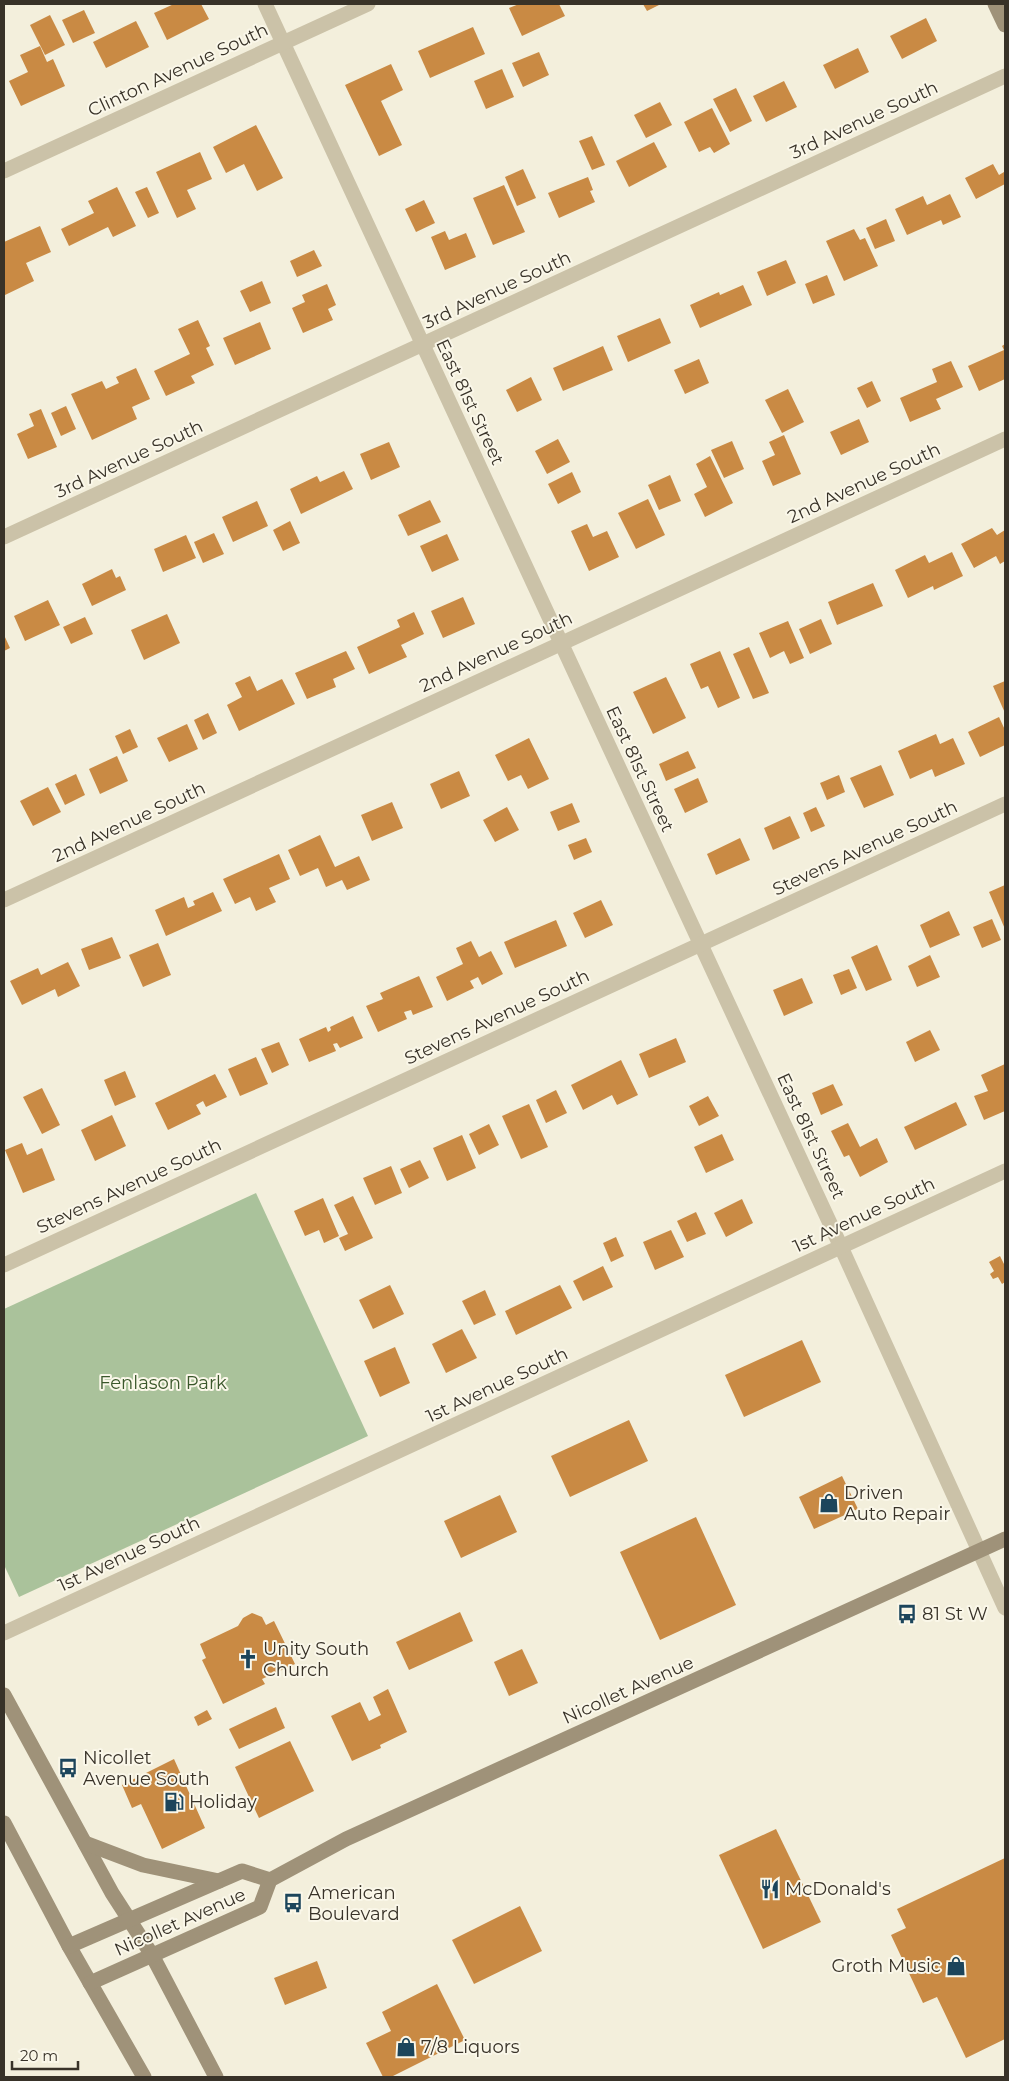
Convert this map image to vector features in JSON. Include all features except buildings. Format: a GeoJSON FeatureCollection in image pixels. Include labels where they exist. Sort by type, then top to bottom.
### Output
{"type":"FeatureCollection","features":[{"type":"Feature","properties":{"kind":"main road"},"geometry":{"type":"LineString","coordinates":[[995,4],[1005,25]]}},
{"type":"Feature","properties":{"kind":"main road","name":"Nicollet Avenue"},"geometry":{"type":"LineString","coordinates":[[90,1983],[260,1907],[270,1880],[354,1835],[1005,1540]]}},
{"type":"Feature","properties":{"kind":"main road"},"geometry":{"type":"LineString","coordinates":[[4,1695],[128,1920],[152,1955],[216,2077]]}},
{"type":"Feature","properties":{"kind":"main road"},"geometry":{"type":"LineString","coordinates":[[4,1823],[69,1946],[144,2077]]}},
{"type":"Feature","properties":{"kind":"main road"},"geometry":{"type":"LineString","coordinates":[[86,1843],[143,1865],[219,1881]]}},
{"type":"Feature","properties":{"kind":"main road","name":"Nicollet Avenue"},"geometry":{"type":"LineString","coordinates":[[128,1920],[242,1871],[270,1880]]}},
{"type":"Feature","properties":{"kind":"main road"},"geometry":{"type":"LineString","coordinates":[[69,1946],[128,1920]]}},
{"type":"Feature","properties":{"kind":"street","name":"East 81st Street"},"geometry":{"type":"LineString","coordinates":[[265,4],[841,1247],[1005,1608]]}},
{"type":"Feature","properties":{"kind":"street","name":"Clinton Avenue South"},"geometry":{"type":"LineString","coordinates":[[4,171],[368,4]]}},
{"type":"Feature","properties":{"kind":"street","name":"3rd Avenue South"},"geometry":{"type":"LineString","coordinates":[[4,537],[1005,76]]}},
{"type":"Feature","properties":{"kind":"street","name":"2nd Avenue South"},"geometry":{"type":"LineString","coordinates":[[4,900],[1005,439]]}},
{"type":"Feature","properties":{"kind":"street","name":"Stevens Avenue South"},"geometry":{"type":"LineString","coordinates":[[4,1265],[1005,804]]}},
{"type":"Feature","properties":{"kind":"street","name":"1st Avenue South"},"geometry":{"type":"LineString","coordinates":[[4,1633],[1005,1171]]}},
{"type":"Feature","properties":{"kind":"green space","name":"Fenlason Park"},"geometry":{"type":"Polygon","coordinates":[[[256,1193],[368,1436],[19,1597],[4,1565],[4,1309],[256,1193]]]}},
{"type":"Feature","properties":{"kind":"place","name":"Driven Auto Repair"},"geometry":{"type":"Point","coordinates":[829,1503]}},
{"type":"Feature","properties":{"kind":"place","name":"81 St W"},"geometry":{"type":"Point","coordinates":[907,1614]}},
{"type":"Feature","properties":{"kind":"place","name":"Unity South Church"},"geometry":{"type":"Point","coordinates":[248,1659]}},
{"type":"Feature","properties":{"kind":"place","name":"Nicollet Avenue South"},"geometry":{"type":"Point","coordinates":[68,1768]}},
{"type":"Feature","properties":{"kind":"place","name":"Holiday"},"geometry":{"type":"Point","coordinates":[174,1802]}},
{"type":"Feature","properties":{"kind":"place","name":"McDonald's"},"geometry":{"type":"Point","coordinates":[770,1889]}},
{"type":"Feature","properties":{"kind":"place","name":"American Boulevard"},"geometry":{"type":"Point","coordinates":[293,1903]}},
{"type":"Feature","properties":{"kind":"place","name":"Groth Music"},"geometry":{"type":"Point","coordinates":[956,1966]}},
{"type":"Feature","properties":{"kind":"place","name":"7/8 Liquors"},"geometry":{"type":"Point","coordinates":[406,2047]}}]}
